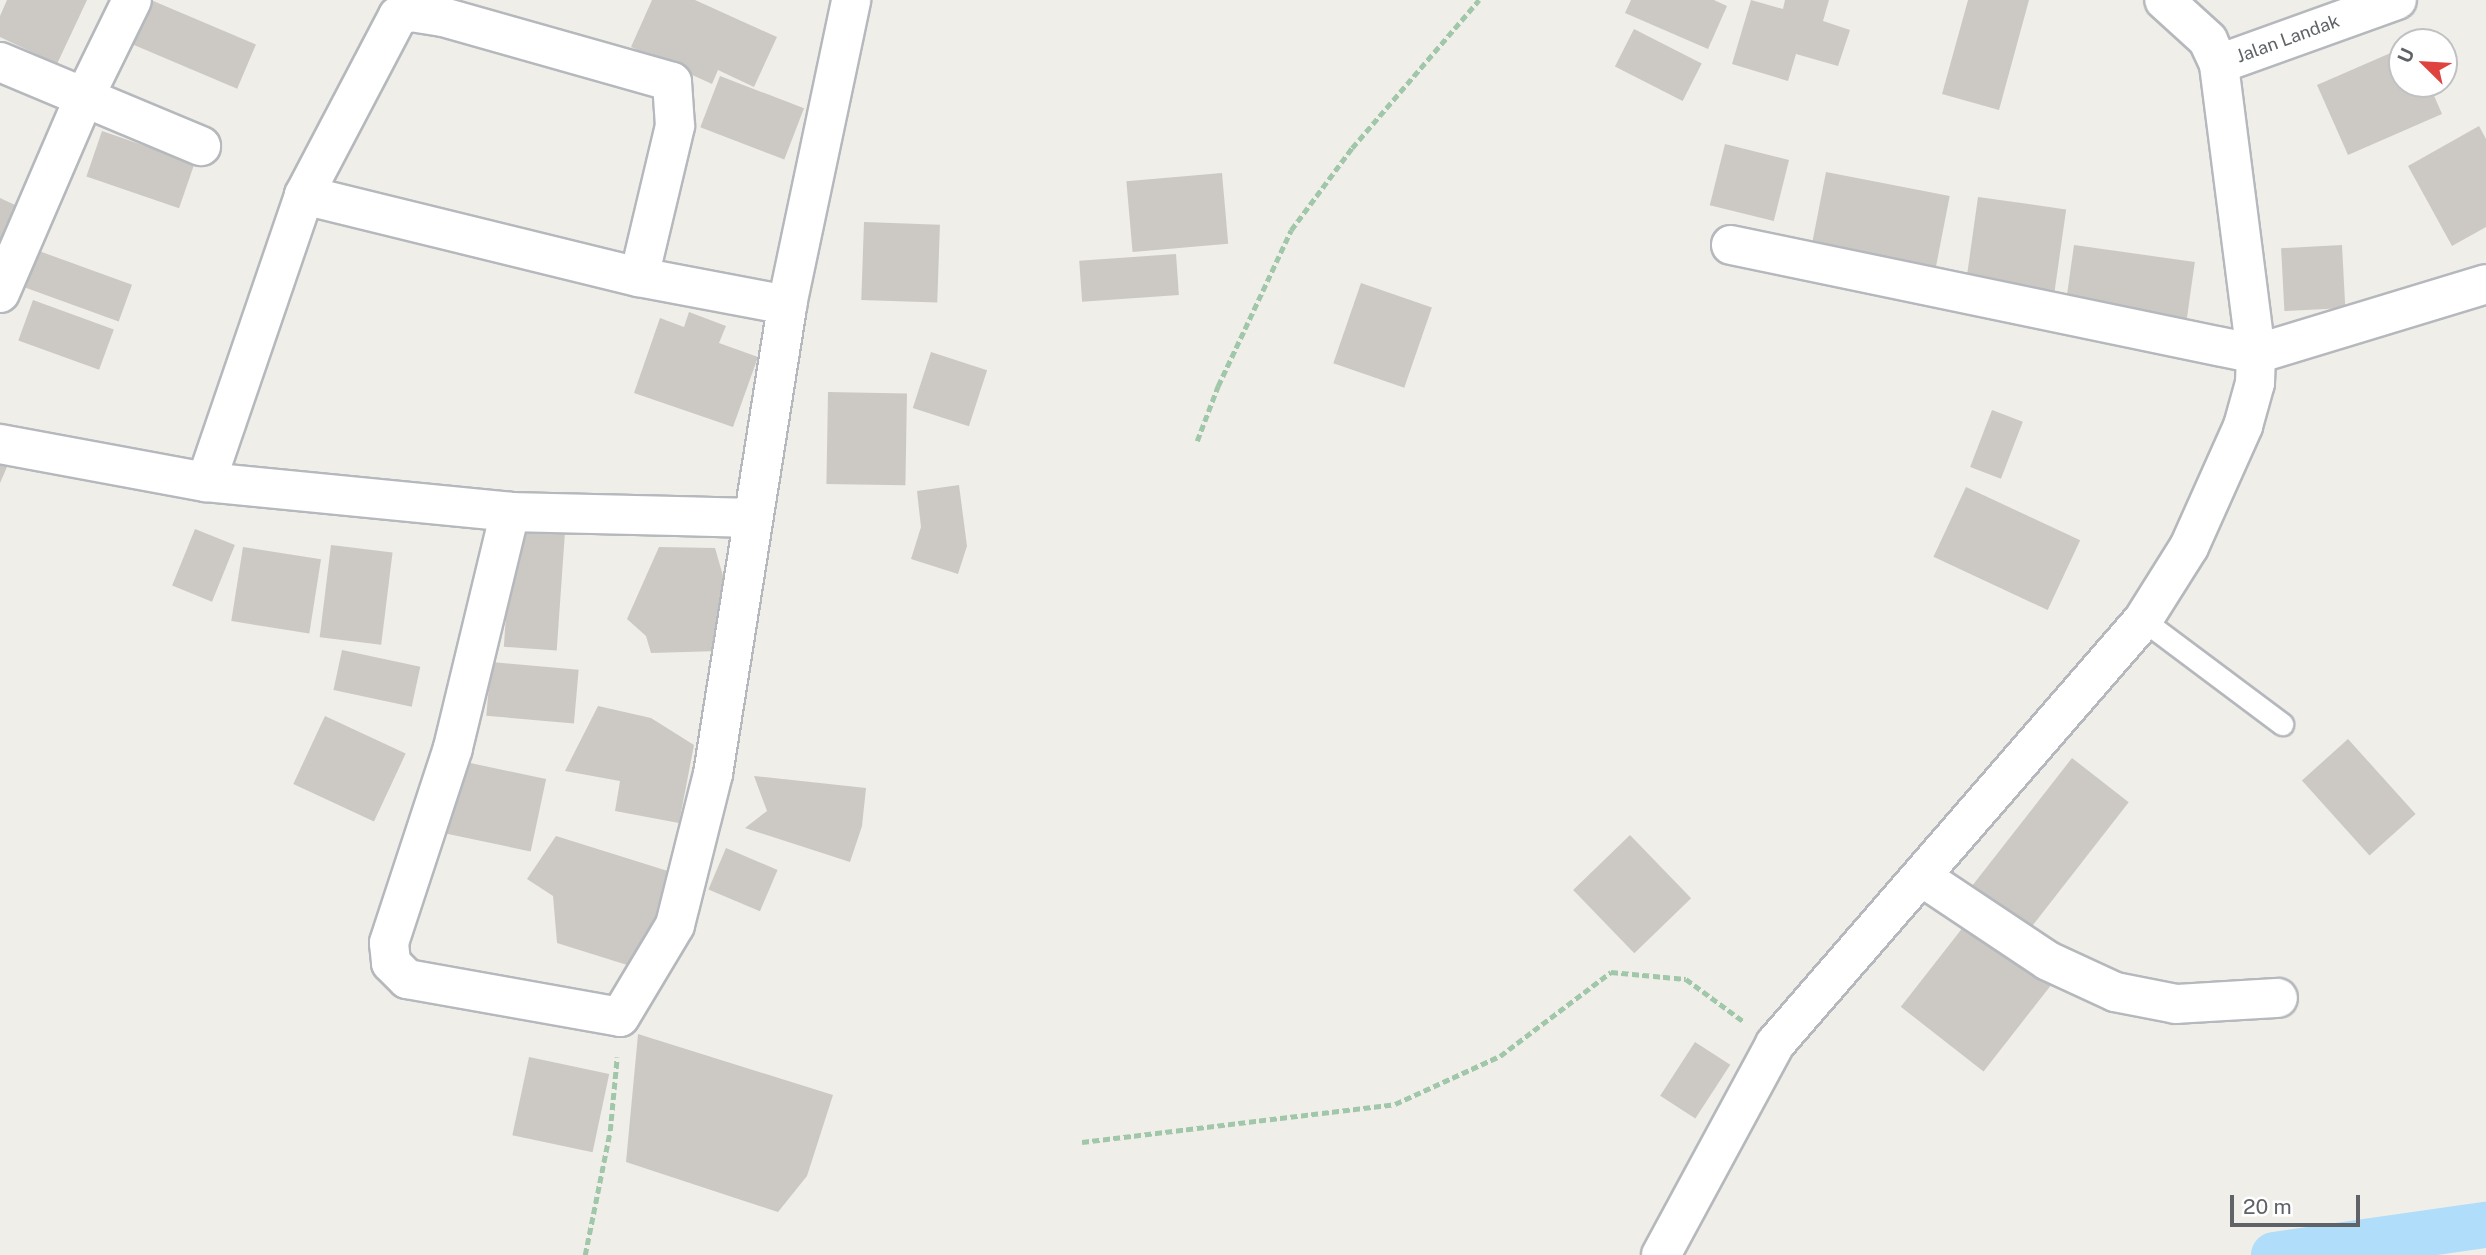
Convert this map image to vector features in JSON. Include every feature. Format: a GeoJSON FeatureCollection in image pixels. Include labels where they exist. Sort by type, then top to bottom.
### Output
{"type":"FeatureCollection","features":[{"type":"Feature","properties":{"kind":"street"},"geometry":{"type":"LineString","coordinates":[[0,293],[83,100],[132,0]]}},
{"type":"Feature","properties":{"kind":"street"},"geometry":{"type":"LineString","coordinates":[[510,512],[453,748],[389,943],[391,963],[407,979],[620,1017],[675,925],[687,886],[713,774],[786,305],[851,0]]}},
{"type":"Feature","properties":{"kind":"street"},"geometry":{"type":"LineString","coordinates":[[1661,1255],[1775,1044],[2143,620],[2189,547],[2243,426],[2255,383],[2256,354],[2219,64],[2208,40],[2164,0]]}},
{"type":"Feature","properties":{"kind":"street","name":"Jalan Landak"},"geometry":{"type":"LineString","coordinates":[[2219,64],[2397,0]]}},
{"type":"Feature","properties":{"kind":"street"},"geometry":{"type":"LineString","coordinates":[[206,482],[304,195],[398,16],[411,12],[443,17],[672,82],[675,125],[639,277]]}},
{"type":"Feature","properties":{"kind":"street"},"geometry":{"type":"LineString","coordinates":[[0,62],[83,100],[201,146]]}},
{"type":"Feature","properties":{"kind":"street"},"geometry":{"type":"LineString","coordinates":[[304,195],[639,277],[786,305]]}},
{"type":"Feature","properties":{"kind":"street"},"geometry":{"type":"LineString","coordinates":[[1731,245],[2256,354],[2486,284]]}},
{"type":"Feature","properties":{"kind":"street"},"geometry":{"type":"LineString","coordinates":[[0,444],[206,482],[510,512],[753,517]]}},
{"type":"Feature","properties":{"kind":"street"},"geometry":{"type":"LineString","coordinates":[[1922,877],[2048,961],[2115,992],[2176,1004],[2278,998]]}},
{"type":"Feature","properties":{"kind":"lane"},"geometry":{"type":"LineString","coordinates":[[2143,620],[2282,724]]}},
{"type":"Feature","properties":{"kind":"path"},"geometry":{"type":"LineString","coordinates":[[1197,441],[1218,386],[1291,230],[1352,148],[1479,0]]}},
{"type":"Feature","properties":{"kind":"path"},"geometry":{"type":"LineString","coordinates":[[1082,1142],[1395,1104],[1500,1056],[1611,972],[1686,979],[1775,1044]]}},
{"type":"Feature","properties":{"kind":"path"},"geometry":{"type":"LineString","coordinates":[[585,1255],[610,1131],[620,1017]]}},
{"type":"Feature","properties":{"kind":"building"},"geometry":{"type":"Polygon","coordinates":[[[7,0],[87,0],[57,64],[0,37],[0,16],[7,0]]]}},
{"type":"Feature","properties":{"kind":"building"},"geometry":{"type":"Polygon","coordinates":[[[151,0],[256,45],[237,89],[132,44],[151,0]]]}},
{"type":"Feature","properties":{"kind":"building"},"geometry":{"type":"Polygon","coordinates":[[[652,0],[695,0],[777,37],[754,87],[718,70],[712,84],[631,47],[652,0]]]}},
{"type":"Feature","properties":{"kind":"building"},"geometry":{"type":"Polygon","coordinates":[[[1631,0],[1714,0],[1727,6],[1708,49],[1625,13],[1631,0]]]}},
{"type":"Feature","properties":{"kind":"building"},"geometry":{"type":"Polygon","coordinates":[[[1751,0],[1783,9],[1785,0],[1829,0],[1823,21],[1850,30],[1838,66],[1796,54],[1788,81],[1732,64],[1751,0]]]}},
{"type":"Feature","properties":{"kind":"building"},"geometry":{"type":"Polygon","coordinates":[[[1968,0],[2029,0],[1999,110],[1942,94],[1968,0]]]}},
{"type":"Feature","properties":{"kind":"building"},"geometry":{"type":"Polygon","coordinates":[[[1634,29],[1702,64],[1683,101],[1615,66],[1634,29]]]}},
{"type":"Feature","properties":{"kind":"building"},"geometry":{"type":"Polygon","coordinates":[[[2388,54],[2388,98],[2435,98],[2442,114],[2348,155],[2317,85],[2388,54]]]}},
{"type":"Feature","properties":{"kind":"building"},"geometry":{"type":"Polygon","coordinates":[[[720,76],[804,108],[784,160],[700,127],[720,76]]]}},
{"type":"Feature","properties":{"kind":"building"},"geometry":{"type":"Polygon","coordinates":[[[2479,126],[2486,139],[2486,227],[2452,246],[2408,166],[2479,126]]]}},
{"type":"Feature","properties":{"kind":"building"},"geometry":{"type":"Polygon","coordinates":[[[102,131],[195,163],[179,208],[86,176],[102,131]]]}},
{"type":"Feature","properties":{"kind":"building"},"geometry":{"type":"Polygon","coordinates":[[[1725,144],[1789,160],[1774,221],[1710,205],[1725,144]]]}},
{"type":"Feature","properties":{"kind":"building"},"geometry":{"type":"Polygon","coordinates":[[[1826,172],[1950,196],[1935,272],[1811,248],[1826,172]]]}},
{"type":"Feature","properties":{"kind":"building"},"geometry":{"type":"Polygon","coordinates":[[[1222,173],[1228,244],[1133,252],[1126,181],[1222,173]]]}},
{"type":"Feature","properties":{"kind":"building"},"geometry":{"type":"Polygon","coordinates":[[[1978,197],[2066,209],[2055,291],[1967,278],[1978,197]]]}},
{"type":"Feature","properties":{"kind":"building"},"geometry":{"type":"Polygon","coordinates":[[[0,198],[26,210],[0,264],[0,198]]]}},
{"type":"Feature","properties":{"kind":"building"},"geometry":{"type":"Polygon","coordinates":[[[864,222],[940,225],[937,303],[861,300],[864,222]]]}},
{"type":"Feature","properties":{"kind":"building"},"geometry":{"type":"Polygon","coordinates":[[[2074,245],[2195,262],[2186,321],[2066,304],[2074,245]]]}},
{"type":"Feature","properties":{"kind":"building"},"geometry":{"type":"Polygon","coordinates":[[[2342,245],[2345,308],[2284,311],[2281,248],[2342,245]]]}},
{"type":"Feature","properties":{"kind":"building"},"geometry":{"type":"Polygon","coordinates":[[[39,251],[132,285],[119,322],[26,288],[39,251]]]}},
{"type":"Feature","properties":{"kind":"building"},"geometry":{"type":"Polygon","coordinates":[[[1176,254],[1179,295],[1082,302],[1079,261],[1176,254]]]}},
{"type":"Feature","properties":{"kind":"building"},"geometry":{"type":"Polygon","coordinates":[[[1361,283],[1432,307],[1404,388],[1333,363],[1361,283]]]}},
{"type":"Feature","properties":{"kind":"building"},"geometry":{"type":"Polygon","coordinates":[[[33,300],[114,329],[99,370],[18,340],[33,300]]]}},
{"type":"Feature","properties":{"kind":"building"},"geometry":{"type":"Polygon","coordinates":[[[689,312],[726,326],[719,343],[758,357],[733,427],[634,393],[660,318],[684,327],[689,312]]]}},
{"type":"Feature","properties":{"kind":"building"},"geometry":{"type":"Polygon","coordinates":[[[931,352],[987,370],[969,426],[913,408],[931,352]]]}},
{"type":"Feature","properties":{"kind":"building"},"geometry":{"type":"Polygon","coordinates":[[[828,392],[907,393],[905,485],[826,484],[828,392]]]}},
{"type":"Feature","properties":{"kind":"building"},"geometry":{"type":"Polygon","coordinates":[[[1992,410],[2023,422],[2001,479],[1970,467],[1992,410]]]}},
{"type":"Feature","properties":{"kind":"building"},"geometry":{"type":"Polygon","coordinates":[[[0,456],[10,460],[0,483],[0,456]]]}},
{"type":"Feature","properties":{"kind":"building"},"geometry":{"type":"Polygon","coordinates":[[[959,485],[967,546],[958,574],[911,559],[921,527],[917,491],[959,485]]]}},
{"type":"Feature","properties":{"kind":"building"},"geometry":{"type":"Polygon","coordinates":[[[1966,487],[2080,540],[2048,610],[1933,557],[1966,487]]]}},
{"type":"Feature","properties":{"kind":"building"},"geometry":{"type":"Polygon","coordinates":[[[195,529],[235,545],[212,602],[172,586],[195,529]]]}},
{"type":"Feature","properties":{"kind":"building"},"geometry":{"type":"Polygon","coordinates":[[[512,530],[565,534],[557,650],[504,647],[512,530]]]}},
{"type":"Feature","properties":{"kind":"building"},"geometry":{"type":"Polygon","coordinates":[[[331,545],[393,553],[381,645],[320,637],[331,545]]]}},
{"type":"Feature","properties":{"kind":"building"},"geometry":{"type":"Polygon","coordinates":[[[243,547],[321,559],[309,633],[231,621],[243,547]]]}},
{"type":"Feature","properties":{"kind":"building"},"geometry":{"type":"Polygon","coordinates":[[[659,547],[715,548],[728,593],[719,610],[720,651],[651,653],[646,636],[627,619],[659,547]]]}},
{"type":"Feature","properties":{"kind":"building"},"geometry":{"type":"Polygon","coordinates":[[[342,650],[420,667],[412,707],[333,690],[342,650]]]}},
{"type":"Feature","properties":{"kind":"building"},"geometry":{"type":"Polygon","coordinates":[[[491,662],[579,670],[574,723],[486,716],[491,662]]]}},
{"type":"Feature","properties":{"kind":"building"},"geometry":{"type":"Polygon","coordinates":[[[598,706],[651,718],[694,745],[679,823],[615,811],[620,781],[565,771],[598,706]]]}},
{"type":"Feature","properties":{"kind":"building"},"geometry":{"type":"Polygon","coordinates":[[[325,716],[406,754],[374,822],[293,784],[325,716]]]}},
{"type":"Feature","properties":{"kind":"building"},"geometry":{"type":"Polygon","coordinates":[[[2348,739],[2416,814],[2370,856],[2302,780],[2348,739]]]}},
{"type":"Feature","properties":{"kind":"building"},"geometry":{"type":"Polygon","coordinates":[[[2072,758],[2129,802],[2027,933],[1970,889],[2072,758]]]}},
{"type":"Feature","properties":{"kind":"building"},"geometry":{"type":"Polygon","coordinates":[[[461,761],[546,779],[531,851],[446,833],[461,761]]]}},
{"type":"Feature","properties":{"kind":"building"},"geometry":{"type":"Polygon","coordinates":[[[754,776],[866,788],[862,826],[850,862],[745,828],[767,811],[754,776]]]}},
{"type":"Feature","properties":{"kind":"building"},"geometry":{"type":"Polygon","coordinates":[[[1630,835],[1691,898],[1634,953],[1573,890],[1630,835]]]}},
{"type":"Feature","properties":{"kind":"building"},"geometry":{"type":"Polygon","coordinates":[[[556,836],[671,872],[640,969],[557,943],[553,896],[527,879],[556,836]]]}},
{"type":"Feature","properties":{"kind":"building"},"geometry":{"type":"Polygon","coordinates":[[[726,848],[778,870],[760,911],[708,889],[726,848]]]}},
{"type":"Feature","properties":{"kind":"building"},"geometry":{"type":"Polygon","coordinates":[[[1971,917],[2054,982],[1984,1071],[1901,1007],[1971,917]]]}},
{"type":"Feature","properties":{"kind":"building"},"geometry":{"type":"Polygon","coordinates":[[[638,1034],[833,1095],[807,1176],[778,1212],[626,1162],[638,1034]]]}},
{"type":"Feature","properties":{"kind":"building"},"geometry":{"type":"Polygon","coordinates":[[[1695,1042],[1730,1065],[1695,1119],[1660,1096],[1695,1042]]]}},
{"type":"Feature","properties":{"kind":"building"},"geometry":{"type":"Polygon","coordinates":[[[529,1057],[609,1074],[593,1152],[512,1135],[529,1057]]]}},
{"type":"Feature","properties":{"kind":"waterway"},"geometry":{"type":"LineString","coordinates":[[2274,1255],[2486,1225]]}}]}
